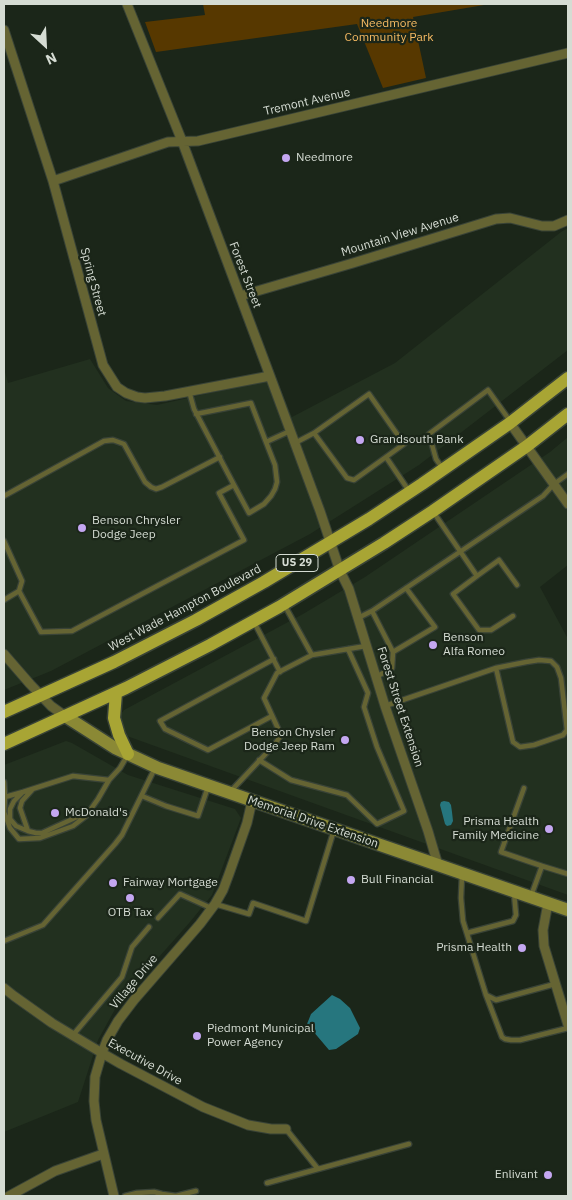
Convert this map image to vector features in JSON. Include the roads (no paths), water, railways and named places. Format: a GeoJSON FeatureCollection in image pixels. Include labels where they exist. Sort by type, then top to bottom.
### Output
{"type":"FeatureCollection","features":[{"type":"Feature","properties":{"kind":"main road","name":"West Wade Hampton Boulevard"},"geometry":{"type":"LineString","coordinates":[[4,712],[114,662],[196,620],[264,582],[410,492],[510,423],[568,378]]}},
{"type":"Feature","properties":{"kind":"main road","name":"US 29"},"geometry":{"type":"LineString","coordinates":[[4,744],[116,693],[210,646],[284,604],[433,511],[527,446],[568,414]]}},
{"type":"Feature","properties":{"kind":"main road"},"geometry":{"type":"LineString","coordinates":[[116,693],[114,718],[119,735],[128,754]]}},
{"type":"Feature","properties":{"kind":"street","name":"Forest Street"},"geometry":{"type":"LineString","coordinates":[[127,4],[182,141],[335,556]]}},
{"type":"Feature","properties":{"kind":"street","name":"Spring Street"},"geometry":{"type":"LineString","coordinates":[[4,30],[53,181],[103,365],[117,387],[137,397],[155,397],[270,376]]}},
{"type":"Feature","properties":{"kind":"street","name":"Tremont Avenue"},"geometry":{"type":"LineString","coordinates":[[53,181],[168,142],[198,141],[568,53]]}},
{"type":"Feature","properties":{"kind":"street","name":"Mountain View Avenue"},"geometry":{"type":"LineString","coordinates":[[240,296],[496,219],[510,218],[542,226],[554,226],[568,220]]}},
{"type":"Feature","properties":{"kind":"street"},"geometry":{"type":"LineString","coordinates":[[510,423],[568,504]]}},
{"type":"Feature","properties":{"kind":"street","name":"Forest Street Extension"},"geometry":{"type":"LineString","coordinates":[[335,556],[349,588],[385,706],[428,831],[438,866]]}},
{"type":"Feature","properties":{"kind":"street"},"geometry":{"type":"LineString","coordinates":[[4,656],[51,706],[66,716]]}},
{"type":"Feature","properties":{"kind":"street","name":"Memorial Drive Extension"},"geometry":{"type":"LineString","coordinates":[[66,716],[115,748],[156,767],[568,910]]}},
{"type":"Feature","properties":{"kind":"street","name":"Village Drive"},"geometry":{"type":"LineString","coordinates":[[114,1196],[103,1154],[94,1101],[95,1077],[102,1053],[118,1021],[134,1000],[214,906],[229,874],[247,823],[252,801]]}},
{"type":"Feature","properties":{"kind":"street"},"geometry":{"type":"LineString","coordinates":[[548,903],[543,930],[544,946],[568,1024]]}},
{"type":"Feature","properties":{"kind":"street","name":"Executive Drive"},"geometry":{"type":"LineString","coordinates":[[4,988],[35,1011],[102,1053],[212,1111],[248,1125],[271,1129],[286,1129]]}},
{"type":"Feature","properties":{"kind":"street"},"geometry":{"type":"LineString","coordinates":[[9,1196],[55,1171],[103,1154]]}},
{"type":"Feature","properties":{"kind":"lane"},"geometry":{"type":"LineString","coordinates":[[444,469],[436,459],[429,434],[488,390],[510,423]]}},
{"type":"Feature","properties":{"kind":"lane"},"geometry":{"type":"LineString","coordinates":[[189,391],[196,414],[249,513],[264,504],[275,489],[277,473],[252,403],[196,414]]}},
{"type":"Feature","properties":{"kind":"lane"},"geometry":{"type":"LineString","coordinates":[[295,444],[314,433],[369,394],[404,444],[354,480],[347,478],[314,433]]}},
{"type":"Feature","properties":{"kind":"lane"},"geometry":{"type":"LineString","coordinates":[[266,442],[290,431]]}},
{"type":"Feature","properties":{"kind":"lane"},"geometry":{"type":"LineString","coordinates":[[4,496],[104,441],[113,440],[124,444],[145,482],[156,489],[220,458]]}},
{"type":"Feature","properties":{"kind":"lane"},"geometry":{"type":"LineString","coordinates":[[386,457],[410,492]]}},
{"type":"Feature","properties":{"kind":"lane"},"geometry":{"type":"LineString","coordinates":[[358,618],[372,611],[543,496],[554,484],[568,474]]}},
{"type":"Feature","properties":{"kind":"lane"},"geometry":{"type":"LineString","coordinates":[[19,591],[41,632],[72,631],[244,540],[219,493],[234,485]]}},
{"type":"Feature","properties":{"kind":"lane"},"geometry":{"type":"LineString","coordinates":[[433,511],[477,576]]}},
{"type":"Feature","properties":{"kind":"lane"},"geometry":{"type":"LineString","coordinates":[[4,541],[22,581],[19,591],[4,600]]}},
{"type":"Feature","properties":{"kind":"lane"},"geometry":{"type":"LineString","coordinates":[[513,616],[491,630],[479,630],[453,594],[499,560],[517,585]]}},
{"type":"Feature","properties":{"kind":"lane"},"geometry":{"type":"LineString","coordinates":[[393,652],[435,627],[406,588]]}},
{"type":"Feature","properties":{"kind":"lane"},"geometry":{"type":"LineString","coordinates":[[284,604],[312,655]]}},
{"type":"Feature","properties":{"kind":"lane"},"geometry":{"type":"LineString","coordinates":[[372,611],[393,652],[392,668],[376,677]]}},
{"type":"Feature","properties":{"kind":"lane"},"geometry":{"type":"LineString","coordinates":[[254,621],[280,672]]}},
{"type":"Feature","properties":{"kind":"lane"},"geometry":{"type":"LineString","coordinates":[[229,793],[275,744],[281,735],[264,698],[277,673],[312,655],[366,646]]}},
{"type":"Feature","properties":{"kind":"lane"},"geometry":{"type":"LineString","coordinates":[[259,760],[290,780],[347,795],[377,824],[404,811],[374,739],[364,707],[368,693],[348,649]]}},
{"type":"Feature","properties":{"kind":"lane"},"geometry":{"type":"LineString","coordinates":[[272,716],[208,750],[165,729],[160,721],[274,659]]}},
{"type":"Feature","properties":{"kind":"lane"},"geometry":{"type":"LineString","coordinates":[[385,706],[496,668],[539,660],[551,661],[557,667],[561,678],[567,730],[563,735],[534,745],[520,747],[513,742],[496,668]]}},
{"type":"Feature","properties":{"kind":"lane"},"geometry":{"type":"LineString","coordinates":[[4,782],[4,812],[10,828],[19,839],[40,838],[73,826],[86,816],[128,754]]}},
{"type":"Feature","properties":{"kind":"lane"},"geometry":{"type":"LineString","coordinates":[[4,941],[43,925],[122,835],[156,767]]}},
{"type":"Feature","properties":{"kind":"lane"},"geometry":{"type":"LineString","coordinates":[[5,797],[73,776],[109,780]]}},
{"type":"Feature","properties":{"kind":"lane"},"geometry":{"type":"LineString","coordinates":[[142,796],[198,816],[208,786]]}},
{"type":"Feature","properties":{"kind":"lane"},"geometry":{"type":"LineString","coordinates":[[524,788],[501,852],[568,874]]}},
{"type":"Feature","properties":{"kind":"lane"},"geometry":{"type":"LineString","coordinates":[[28,831],[20,808],[22,801],[33,789]]}},
{"type":"Feature","properties":{"kind":"lane"},"geometry":{"type":"LineString","coordinates":[[23,792],[14,801],[10,809],[10,819],[16,826],[28,831],[42,833],[78,817],[86,816]]}},
{"type":"Feature","properties":{"kind":"lane"},"geometry":{"type":"LineString","coordinates":[[158,918],[180,894],[214,906],[249,914],[252,903],[306,921],[335,830]]}},
{"type":"Feature","properties":{"kind":"lane"},"geometry":{"type":"LineString","coordinates":[[530,897],[542,866]]}},
{"type":"Feature","properties":{"kind":"lane"},"geometry":{"type":"LineString","coordinates":[[462,874],[460,898],[463,921],[486,995],[502,1037],[520,1040],[568,1028]]}},
{"type":"Feature","properties":{"kind":"lane"},"geometry":{"type":"LineString","coordinates":[[467,933],[513,920],[516,915],[514,891]]}},
{"type":"Feature","properties":{"kind":"lane"},"geometry":{"type":"LineString","coordinates":[[73,1035],[122,977],[132,947],[149,927]]}},
{"type":"Feature","properties":{"kind":"lane"},"geometry":{"type":"LineString","coordinates":[[486,995],[496,1000],[555,984]]}},
{"type":"Feature","properties":{"kind":"lane"},"geometry":{"type":"LineString","coordinates":[[286,1129],[318,1169]]}},
{"type":"Feature","properties":{"kind":"lane"},"geometry":{"type":"LineString","coordinates":[[267,1183],[409,1144]]}},
{"type":"Feature","properties":{"kind":"lane"},"geometry":{"type":"LineString","coordinates":[[125,1196],[154,1192],[176,1196],[196,1191]]}},
{"type":"Feature","properties":{"kind":"water"},"geometry":{"type":"Polygon","coordinates":[[[444,801],[449,802],[452,812],[453,821],[451,825],[447,826],[440,805],[444,801]]]}},
{"type":"Feature","properties":{"kind":"water"},"geometry":{"type":"Polygon","coordinates":[[[332,995],[350,1008],[360,1028],[358,1034],[336,1049],[329,1050],[307,1024],[311,1014],[332,995]]]}},
{"type":"Feature","properties":{"kind":"place","name":"Needmore"},"geometry":{"type":"Point","coordinates":[286,158]}},
{"type":"Feature","properties":{"kind":"place","name":"Grandsouth Bank"},"geometry":{"type":"Point","coordinates":[360,440]}},
{"type":"Feature","properties":{"kind":"place","name":"Benson Chrysler Dodge Jeep"},"geometry":{"type":"Point","coordinates":[82,528]}},
{"type":"Feature","properties":{"kind":"place","name":"Benson Alfa Romeo"},"geometry":{"type":"Point","coordinates":[433,645]}},
{"type":"Feature","properties":{"kind":"place","name":"Benson Chysler Dodge Jeep Ram"},"geometry":{"type":"Point","coordinates":[345,740]}},
{"type":"Feature","properties":{"kind":"place","name":"McDonald's"},"geometry":{"type":"Point","coordinates":[55,813]}},
{"type":"Feature","properties":{"kind":"place","name":"Prisma Health Family Medicine"},"geometry":{"type":"Point","coordinates":[549,829]}},
{"type":"Feature","properties":{"kind":"place","name":"Bull Financial"},"geometry":{"type":"Point","coordinates":[351,880]}},
{"type":"Feature","properties":{"kind":"place","name":"Fairway Mortgage"},"geometry":{"type":"Point","coordinates":[113,883]}},
{"type":"Feature","properties":{"kind":"place","name":"OTB Tax"},"geometry":{"type":"Point","coordinates":[130,898]}},
{"type":"Feature","properties":{"kind":"place","name":"Prisma Health"},"geometry":{"type":"Point","coordinates":[522,948]}},
{"type":"Feature","properties":{"kind":"place","name":"Piedmont Municipal Power Agency"},"geometry":{"type":"Point","coordinates":[197,1036]}},
{"type":"Feature","properties":{"kind":"place","name":"Enlivant"},"geometry":{"type":"Point","coordinates":[548,1175]}},
{"type":"Feature","properties":{"kind":"park label","name":"Needmore Community Park"},"geometry":{"type":"Point","coordinates":[389,31]}}]}
